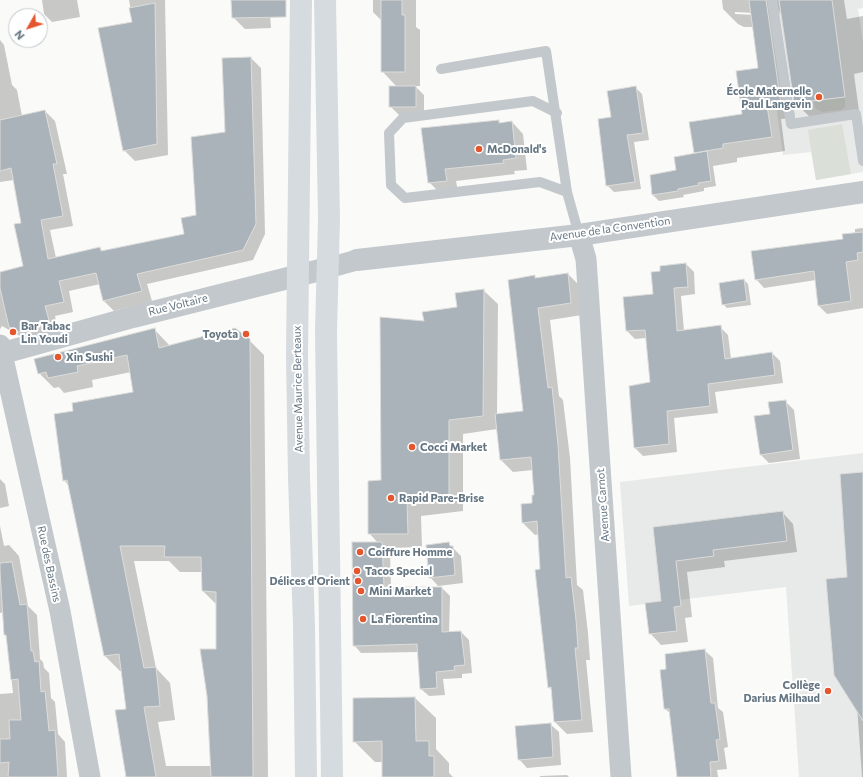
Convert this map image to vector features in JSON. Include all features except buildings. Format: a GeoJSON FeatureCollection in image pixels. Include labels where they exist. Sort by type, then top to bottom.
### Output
{"type":"FeatureCollection","features":[{"type":"Feature","properties":{"kind":"main road","name":"Avenue Maurice Berteaux"},"geometry":{"type":"LineString","coordinates":[[301,0],[297,276],[298,478],[304,625],[306,777]]}},
{"type":"Feature","properties":{"kind":"main road"},"geometry":{"type":"LineString","coordinates":[[325,0],[329,219],[326,331],[332,777]]}},
{"type":"Feature","properties":{"kind":"street","name":"Avenue de la Convention"},"geometry":{"type":"LineString","coordinates":[[357,260],[579,234],[863,192]]}},
{"type":"Feature","properties":{"kind":"street","name":"Avenue Carnot"},"geometry":{"type":"LineString","coordinates":[[579,234],[586,259],[621,777]]}},
{"type":"Feature","properties":{"kind":"street","name":"Rue Voltaire"},"geometry":{"type":"LineString","coordinates":[[1,351],[357,260]]}},
{"type":"Feature","properties":{"kind":"street","name":"Rue des Bassins"},"geometry":{"type":"LineString","coordinates":[[1,351],[60,611],[90,777]]}},
{"type":"Feature","properties":{"kind":"lane"},"geometry":{"type":"LineString","coordinates":[[772,0],[791,124],[856,114],[863,160]]}},
{"type":"Feature","properties":{"kind":"lane"},"geometry":{"type":"LineString","coordinates":[[441,69],[546,51],[557,113],[567,192],[579,234]]}},
{"type":"Feature","properties":{"kind":"lane"},"geometry":{"type":"LineString","coordinates":[[557,113],[533,101],[403,118],[389,133],[391,185],[405,198],[540,182],[567,192]]}},
{"type":"Feature","properties":{"kind":"shaded area","name":"École Maternelle Paul Langevin"},"geometry":{"type":"Polygon","coordinates":[[[761,0],[863,0],[863,8],[858,9],[863,42],[863,172],[816,180],[811,152],[783,155],[761,0]]]}},
{"type":"Feature","properties":{"kind":"shaded area"},"geometry":{"type":"Polygon","coordinates":[[[845,97],[845,107],[841,110],[822,112],[815,108],[814,102],[845,97]]]}},
{"type":"Feature","properties":{"kind":"shaded area"},"geometry":{"type":"Polygon","coordinates":[[[842,124],[851,174],[816,180],[808,130],[842,124]]]}},
{"type":"Feature","properties":{"kind":"shaded area","name":"Collège Darius Milhaud"},"geometry":{"type":"Polygon","coordinates":[[[863,453],[863,777],[799,777],[786,587],[629,606],[620,482],[863,453]]]}},
{"type":"Feature","properties":{"kind":"place","name":"École Maternelle Paul Langevin"},"geometry":{"type":"Point","coordinates":[819,97]}},
{"type":"Feature","properties":{"kind":"place","name":"McDonald's"},"geometry":{"type":"Point","coordinates":[479,149]}},
{"type":"Feature","properties":{"kind":"place","name":"Bar Tabac Lin Youdi"},"geometry":{"type":"Point","coordinates":[13,332]}},
{"type":"Feature","properties":{"kind":"place","name":"Toyota"},"geometry":{"type":"Point","coordinates":[246,334]}},
{"type":"Feature","properties":{"kind":"place","name":"Xin Sushi"},"geometry":{"type":"Point","coordinates":[58,357]}},
{"type":"Feature","properties":{"kind":"place","name":"Cocci Market"},"geometry":{"type":"Point","coordinates":[412,447]}},
{"type":"Feature","properties":{"kind":"place","name":"Rapid Pare-Brise"},"geometry":{"type":"Point","coordinates":[391,498]}},
{"type":"Feature","properties":{"kind":"place","name":"Coiffure Homme"},"geometry":{"type":"Point","coordinates":[360,552]}},
{"type":"Feature","properties":{"kind":"place","name":"Tacos Special"},"geometry":{"type":"Point","coordinates":[357,571]}},
{"type":"Feature","properties":{"kind":"place","name":"Délices d'Orient"},"geometry":{"type":"Point","coordinates":[358,581]}},
{"type":"Feature","properties":{"kind":"place","name":"Mini Market"},"geometry":{"type":"Point","coordinates":[361,591]}},
{"type":"Feature","properties":{"kind":"place","name":"La Fiorentina"},"geometry":{"type":"Point","coordinates":[363,619]}},
{"type":"Feature","properties":{"kind":"place","name":"Collège Darius Milhaud"},"geometry":{"type":"Point","coordinates":[828,691]}}]}
